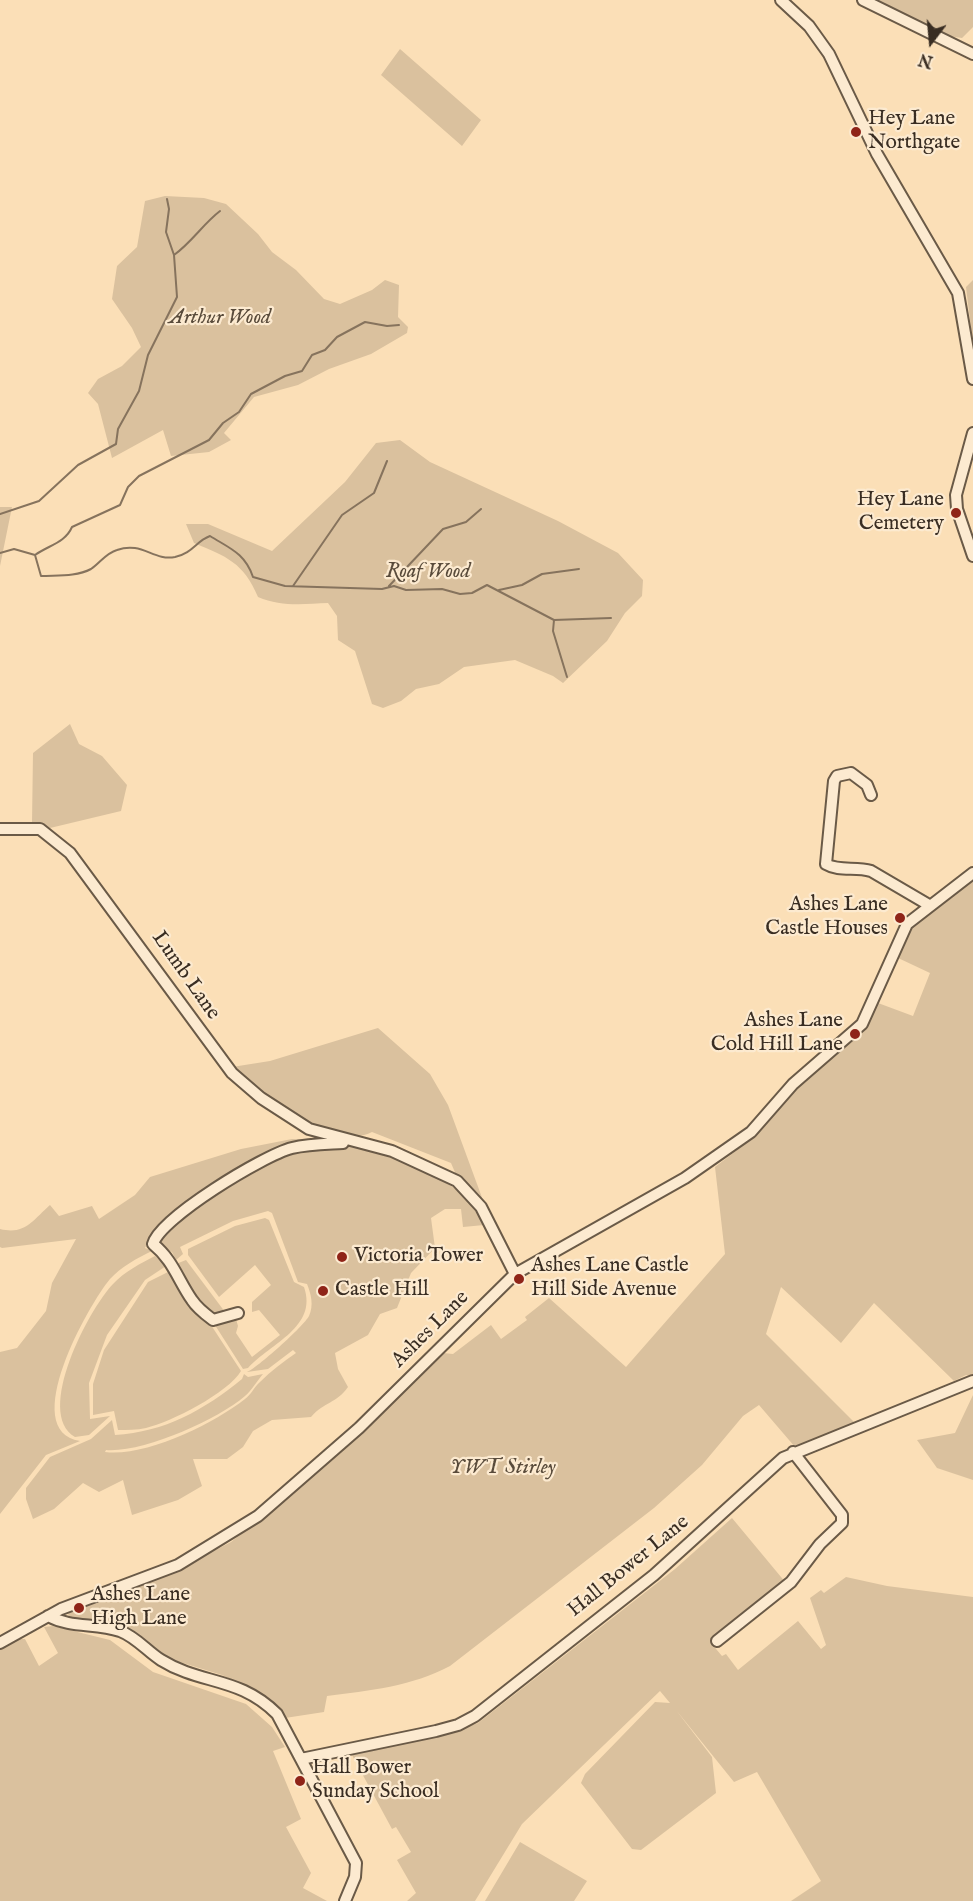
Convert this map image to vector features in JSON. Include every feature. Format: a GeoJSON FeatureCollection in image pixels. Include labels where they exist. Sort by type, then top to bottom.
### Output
{"type":"FeatureCollection","features":[{"type":"Feature","properties":{"kind":"street"},"geometry":{"type":"LineString","coordinates":[[781,0],[809,26],[829,54],[877,154],[958,293],[973,379]]}},
{"type":"Feature","properties":{"kind":"street"},"geometry":{"type":"LineString","coordinates":[[863,0],[973,54]]}},
{"type":"Feature","properties":{"kind":"street"},"geometry":{"type":"LineString","coordinates":[[973,433],[956,495],[957,509],[973,556]]}},
{"type":"Feature","properties":{"kind":"street"},"geometry":{"type":"LineString","coordinates":[[871,795],[867,785],[851,773],[837,776],[834,781],[826,864],[839,868],[861,867],[929,905]]}},
{"type":"Feature","properties":{"kind":"street","name":"Lumb Lane"},"geometry":{"type":"LineString","coordinates":[[0,829],[40,830],[70,853],[232,1073],[261,1098],[309,1129],[392,1150],[457,1181],[482,1207],[515,1274]]}},
{"type":"Feature","properties":{"kind":"street","name":"Ashes Lane"},"geometry":{"type":"LineString","coordinates":[[0,1643],[61,1609],[178,1565],[258,1516],[358,1428],[515,1274],[685,1178],[751,1132],[793,1084],[862,1024],[908,924],[929,905],[973,873]]}},
{"type":"Feature","properties":{"kind":"street"},"geometry":{"type":"LineString","coordinates":[[238,1313],[213,1320],[201,1311],[192,1300],[173,1264],[153,1244],[156,1235],[188,1207],[215,1189],[291,1148],[344,1143],[352,1139]]}},
{"type":"Feature","properties":{"kind":"street","name":"Hall Bower Lane"},"geometry":{"type":"LineString","coordinates":[[301,1759],[458,1725],[475,1716],[654,1575],[793,1452],[973,1381]]}},
{"type":"Feature","properties":{"kind":"street"},"geometry":{"type":"LineString","coordinates":[[717,1641],[791,1582],[820,1544],[842,1523],[842,1515],[793,1452]]}},
{"type":"Feature","properties":{"kind":"street"},"geometry":{"type":"LineString","coordinates":[[48,1616],[76,1626],[99,1626],[119,1631],[176,1667],[246,1690],[263,1701],[276,1714],[356,1863],[355,1877],[345,1901]]}},
{"type":"Feature","properties":{"kind":"green space"},"geometry":{"type":"Polygon","coordinates":[[[874,0],[973,0],[973,27],[962,38],[942,35],[874,0]]]}},
{"type":"Feature","properties":{"kind":"green space"},"geometry":{"type":"Polygon","coordinates":[[[400,49],[481,120],[462,146],[381,75],[400,49]]]}},
{"type":"Feature","properties":{"kind":"green space","name":"Arthur Wood"},"geometry":{"type":"Polygon","coordinates":[[[165,196],[204,198],[226,204],[258,234],[272,252],[296,270],[324,299],[340,304],[372,290],[385,280],[399,285],[398,317],[408,327],[407,333],[371,354],[329,369],[298,385],[254,397],[224,433],[231,440],[209,452],[171,456],[163,430],[112,458],[98,404],[88,393],[98,379],[122,366],[141,347],[132,328],[112,299],[117,266],[137,247],[145,201],[165,196]]]}},
{"type":"Feature","properties":{"kind":"green space"},"geometry":{"type":"Polygon","coordinates":[[[973,280],[973,345],[966,287],[973,280]]]}},
{"type":"Feature","properties":{"kind":"green space","name":"Roaf Wood"},"geometry":{"type":"Polygon","coordinates":[[[400,440],[430,462],[558,521],[618,553],[643,580],[642,596],[625,613],[607,641],[563,683],[553,676],[515,660],[464,667],[439,684],[416,689],[401,701],[383,708],[372,704],[355,651],[338,640],[337,616],[328,603],[284,604],[258,597],[247,576],[233,562],[194,543],[186,524],[208,524],[272,551],[345,482],[376,443],[400,440]]]}},
{"type":"Feature","properties":{"kind":"green space"},"geometry":{"type":"Polygon","coordinates":[[[0,507],[12,507],[0,566],[0,507]]]}},
{"type":"Feature","properties":{"kind":"green space"},"geometry":{"type":"Polygon","coordinates":[[[70,724],[79,744],[102,756],[127,785],[121,811],[50,828],[32,823],[33,753],[70,724]]]}},
{"type":"Feature","properties":{"kind":"green space","name":"YWT Stirley"},"geometry":{"type":"Polygon","coordinates":[[[973,879],[973,1376],[966,1375],[954,1381],[874,1303],[841,1343],[781,1287],[766,1334],[857,1425],[795,1447],[759,1405],[743,1416],[702,1465],[654,1508],[450,1666],[406,1683],[327,1696],[324,1712],[285,1718],[266,1698],[247,1687],[222,1675],[173,1660],[117,1622],[69,1619],[68,1612],[167,1575],[231,1542],[331,1460],[443,1353],[453,1354],[491,1325],[501,1339],[527,1320],[525,1317],[549,1298],[626,1367],[725,1254],[715,1167],[754,1137],[789,1096],[862,1032],[878,1003],[913,1016],[930,973],[896,957],[910,930],[930,910],[973,879]]]}},
{"type":"Feature","properties":{"kind":"green space"},"geometry":{"type":"Polygon","coordinates":[[[378,1028],[430,1074],[448,1105],[484,1203],[457,1177],[451,1163],[372,1132],[356,1136],[337,1134],[318,1127],[278,1104],[232,1067],[270,1061],[378,1028]]]}},
{"type":"Feature","properties":{"kind":"green space"},"geometry":{"type":"Polygon","coordinates":[[[292,1139],[306,1139],[187,1203],[153,1232],[145,1248],[152,1251],[130,1263],[110,1279],[88,1313],[75,1339],[63,1366],[56,1392],[55,1415],[62,1432],[80,1441],[46,1455],[0,1514],[0,1352],[17,1348],[46,1311],[52,1283],[76,1239],[2,1248],[0,1247],[0,1229],[22,1228],[50,1205],[59,1216],[92,1206],[99,1219],[135,1195],[150,1177],[241,1149],[292,1139]]]}},
{"type":"Feature","properties":{"kind":"green space"},"geometry":{"type":"Polygon","coordinates":[[[356,1146],[412,1164],[446,1182],[473,1208],[484,1225],[463,1227],[461,1209],[445,1209],[431,1218],[435,1248],[411,1273],[397,1308],[380,1314],[368,1335],[335,1353],[338,1369],[348,1387],[344,1393],[311,1417],[272,1420],[253,1431],[243,1447],[227,1459],[193,1459],[202,1486],[178,1500],[132,1515],[123,1480],[99,1492],[83,1483],[54,1509],[33,1519],[26,1499],[26,1488],[50,1457],[91,1439],[112,1420],[115,1435],[151,1429],[198,1410],[228,1390],[242,1379],[244,1374],[248,1377],[263,1374],[245,1396],[217,1415],[159,1441],[105,1452],[140,1449],[178,1437],[231,1409],[247,1397],[268,1374],[296,1353],[293,1350],[268,1369],[247,1372],[269,1356],[298,1329],[309,1316],[312,1304],[307,1284],[298,1282],[272,1213],[268,1211],[233,1221],[180,1247],[183,1254],[176,1260],[172,1252],[159,1246],[159,1238],[221,1188],[255,1168],[300,1152],[356,1146]]]}},
{"type":"Feature","properties":{"kind":"green space"},"geometry":{"type":"Polygon","coordinates":[[[265,1218],[269,1220],[294,1282],[304,1287],[307,1301],[304,1313],[290,1333],[248,1368],[243,1369],[176,1264],[186,1260],[228,1316],[236,1319],[238,1326],[236,1333],[252,1357],[280,1335],[259,1310],[252,1312],[252,1302],[271,1285],[255,1265],[219,1297],[188,1255],[188,1249],[235,1226],[265,1218]]]}},
{"type":"Feature","properties":{"kind":"green space"},"geometry":{"type":"Polygon","coordinates":[[[155,1256],[169,1264],[145,1280],[107,1335],[89,1383],[90,1419],[110,1416],[89,1435],[75,1437],[64,1425],[60,1406],[63,1385],[80,1337],[91,1315],[113,1284],[127,1272],[155,1256]]]}},
{"type":"Feature","properties":{"kind":"green space"},"geometry":{"type":"Polygon","coordinates":[[[172,1270],[193,1309],[202,1320],[211,1325],[241,1371],[234,1380],[212,1397],[170,1420],[136,1430],[118,1430],[114,1411],[93,1415],[93,1384],[104,1350],[148,1282],[172,1270]]]}},
{"type":"Feature","properties":{"kind":"green space"},"geometry":{"type":"Polygon","coordinates":[[[973,1395],[973,1480],[937,1468],[917,1440],[955,1433],[973,1395]]]}},
{"type":"Feature","properties":{"kind":"green space"},"geometry":{"type":"Polygon","coordinates":[[[732,1518],[786,1583],[711,1643],[722,1656],[726,1654],[738,1670],[798,1621],[821,1649],[826,1645],[810,1598],[821,1590],[824,1593],[846,1577],[887,1586],[973,1597],[973,1901],[791,1901],[821,1881],[757,1772],[734,1782],[676,1710],[712,1757],[716,1793],[641,1850],[632,1849],[581,1783],[585,1774],[655,1702],[670,1703],[660,1691],[522,1824],[475,1901],[407,1901],[416,1893],[397,1860],[411,1852],[396,1827],[392,1829],[352,1755],[445,1735],[478,1723],[675,1569],[732,1518]]]}},
{"type":"Feature","properties":{"kind":"green space"},"geometry":{"type":"Polygon","coordinates":[[[53,1626],[110,1640],[153,1672],[246,1704],[272,1727],[285,1747],[273,1751],[301,1819],[286,1827],[311,1873],[303,1888],[327,1901],[0,1901],[0,1648],[16,1639],[25,1639],[39,1666],[58,1653],[44,1627],[53,1626]]]}},
{"type":"Feature","properties":{"kind":"green space"},"geometry":{"type":"Polygon","coordinates":[[[520,1842],[587,1881],[574,1901],[485,1901],[520,1842]]]}},
{"type":"Feature","properties":{"kind":"waterway"},"geometry":{"type":"LineString","coordinates":[[0,514],[39,501],[78,465],[116,444],[118,429],[139,391],[148,355],[177,297],[174,255],[166,232],[169,209],[167,199]]}},
{"type":"Feature","properties":{"kind":"waterway"},"geometry":{"type":"LineString","coordinates":[[174,255],[220,211]]}},
{"type":"Feature","properties":{"kind":"waterway"},"geometry":{"type":"LineString","coordinates":[[35,555],[65,537],[72,527],[120,505],[128,487],[139,476],[209,440],[223,423],[239,412],[251,394],[285,376],[302,371],[312,355],[325,350],[337,337],[365,322],[387,326],[399,325]]}},
{"type":"Feature","properties":{"kind":"waterway"},"geometry":{"type":"LineString","coordinates":[[293,586],[342,515],[374,493],[387,461]]}},
{"type":"Feature","properties":{"kind":"waterway"},"geometry":{"type":"LineString","coordinates":[[389,586],[443,529],[466,522],[481,509]]}},
{"type":"Feature","properties":{"kind":"waterway"},"geometry":{"type":"LineString","coordinates":[[0,553],[14,549],[35,555],[41,576],[66,575],[91,569],[110,553],[126,548],[175,557],[186,553],[210,536],[241,557],[253,577],[285,586],[382,589],[394,586],[406,590],[442,589],[460,594],[472,593],[487,585],[554,620],[553,631],[567,677]]}},
{"type":"Feature","properties":{"kind":"waterway"},"geometry":{"type":"LineString","coordinates":[[499,590],[522,585],[542,574],[579,569]]}},
{"type":"Feature","properties":{"kind":"waterway"},"geometry":{"type":"LineString","coordinates":[[554,620],[611,618]]}},
{"type":"Feature","properties":{"kind":"place","name":"Hey Lane Northgate"},"geometry":{"type":"Point","coordinates":[856,132]}},
{"type":"Feature","properties":{"kind":"place","name":"Hey Lane Cemetery"},"geometry":{"type":"Point","coordinates":[956,513]}},
{"type":"Feature","properties":{"kind":"place","name":"Ashes Lane Castle Houses"},"geometry":{"type":"Point","coordinates":[900,918]}},
{"type":"Feature","properties":{"kind":"place","name":"Ashes Lane Cold Hill Lane"},"geometry":{"type":"Point","coordinates":[855,1034]}},
{"type":"Feature","properties":{"kind":"place","name":"Victoria Tower"},"geometry":{"type":"Point","coordinates":[342,1257]}},
{"type":"Feature","properties":{"kind":"place","name":"Ashes Lane Castle Hill Side Avenue"},"geometry":{"type":"Point","coordinates":[519,1279]}},
{"type":"Feature","properties":{"kind":"place","name":"Castle Hill"},"geometry":{"type":"Point","coordinates":[323,1291]}},
{"type":"Feature","properties":{"kind":"place","name":"Ashes Lane High Lane"},"geometry":{"type":"Point","coordinates":[79,1608]}},
{"type":"Feature","properties":{"kind":"place","name":"Hall Bower Sunday School"},"geometry":{"type":"Point","coordinates":[300,1781]}}]}
